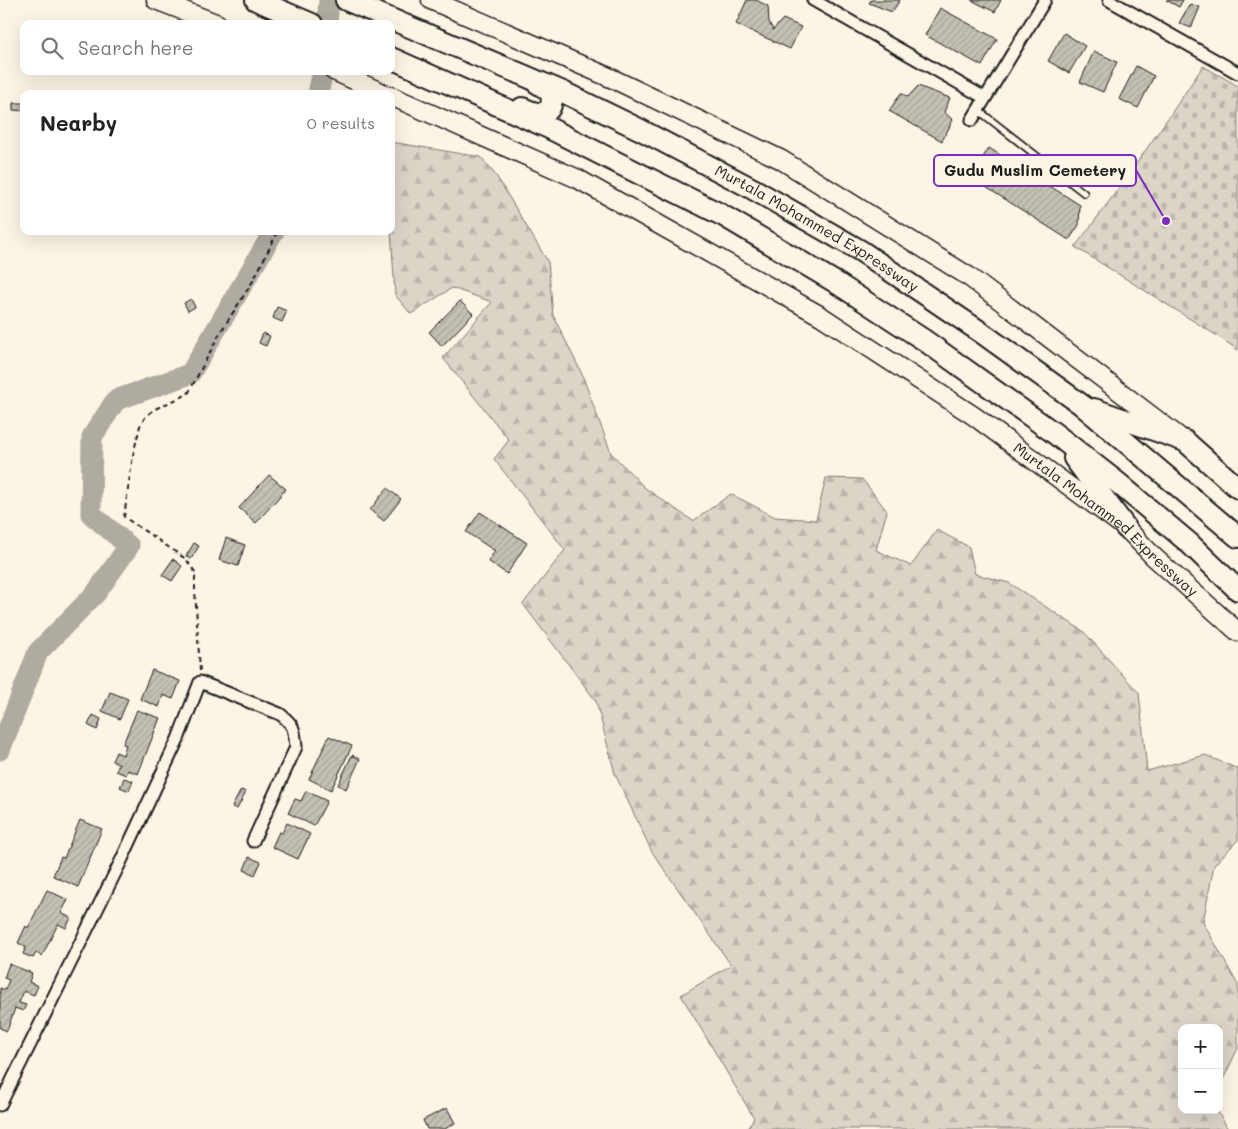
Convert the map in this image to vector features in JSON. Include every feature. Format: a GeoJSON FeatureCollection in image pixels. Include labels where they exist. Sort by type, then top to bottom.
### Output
{"type":"FeatureCollection","features":[{"type":"Feature","properties":{"kind":"highway"},"geometry":{"type":"LineString","coordinates":[[256,0],[303,20]]}},
{"type":"Feature","properties":{"kind":"highway","name":"Murtala Mohammed Expressway"},"geometry":{"type":"LineString","coordinates":[[346,0],[393,20]]}},
{"type":"Feature","properties":{"kind":"highway","name":"Murtala Mohammed Expressway"},"geometry":{"type":"LineString","coordinates":[[395,21],[564,92],[753,189],[861,251],[982,333],[1082,405],[1238,537]]}},
{"type":"Feature","properties":{"kind":"highway"},"geometry":{"type":"LineString","coordinates":[[395,60],[549,128],[730,220],[835,282],[924,340],[1054,433],[1118,483],[1189,543],[1238,590]]}},
{"type":"Feature","properties":{"kind":"highway"},"geometry":{"type":"LineString","coordinates":[[470,92],[493,96],[532,111],[546,112],[552,104],[553,98],[551,94],[547,89],[528,77]]}},
{"type":"Feature","properties":{"kind":"highway"},"geometry":{"type":"LineString","coordinates":[[1082,405],[1185,441],[1238,488]]}},
{"type":"Feature","properties":{"kind":"highway"},"geometry":{"type":"LineString","coordinates":[[1054,433],[1126,528]]}},
{"type":"Feature","properties":{"kind":"main road"},"geometry":{"type":"LineString","coordinates":[[156,0],[208,20]]}},
{"type":"Feature","properties":{"kind":"main road"},"geometry":{"type":"LineString","coordinates":[[431,0],[611,78],[780,159],[968,276],[1185,441]]}},
{"type":"Feature","properties":{"kind":"main road"},"geometry":{"type":"LineString","coordinates":[[343,75],[376,90]]}},
{"type":"Feature","properties":{"kind":"main road","name":"Murtala Mohammed Expressway"},"geometry":{"type":"LineString","coordinates":[[395,98],[578,179],[821,316],[974,416],[1126,528],[1154,557],[1238,632]]}},
{"type":"Feature","properties":{"kind":"street"},"geometry":{"type":"LineString","coordinates":[[813,0],[985,98]]}},
{"type":"Feature","properties":{"kind":"street"},"geometry":{"type":"LineString","coordinates":[[975,115],[1045,0]]}},
{"type":"Feature","properties":{"kind":"street"},"geometry":{"type":"LineString","coordinates":[[1109,0],[1238,73]]}},
{"type":"Feature","properties":{"kind":"street"},"geometry":{"type":"LineString","coordinates":[[0,1105],[134,834],[178,739],[200,682],[280,714],[291,723],[295,734],[296,747],[253,841]]}},
{"type":"Feature","properties":{"kind":"lane"},"geometry":{"type":"LineString","coordinates":[[975,115],[1084,193]]}},
{"type":"Feature","properties":{"kind":"path"},"geometry":{"type":"LineString","coordinates":[[200,682],[195,572],[186,559],[124,517],[133,455],[140,426],[146,416],[155,409],[188,394],[220,333],[253,281],[276,235]]}},
{"type":"Feature","properties":{"kind":"green space"},"geometry":{"type":"Polygon","coordinates":[[[1203,66],[1238,86],[1238,350],[1075,247],[1140,158],[1203,66]]]}},
{"type":"Feature","properties":{"kind":"green space"},"geometry":{"type":"Polygon","coordinates":[[[395,143],[481,157],[497,177],[548,262],[553,315],[581,372],[611,453],[645,488],[693,521],[731,494],[775,517],[816,520],[826,478],[862,479],[887,511],[876,550],[911,566],[937,530],[969,547],[975,574],[1009,583],[1083,631],[1139,693],[1147,771],[1205,755],[1238,769],[1238,840],[1214,865],[1203,922],[1238,985],[1238,1048],[1223,1080],[1223,1024],[1178,1024],[1178,1114],[1219,1114],[1228,1129],[747,1129],[754,1118],[681,995],[731,965],[652,852],[615,774],[596,701],[523,604],[565,550],[494,459],[509,440],[443,358],[492,302],[452,288],[411,314],[395,295],[391,235],[395,235],[395,143]]]}},
{"type":"Feature","properties":{"kind":"building"},"geometry":{"type":"Polygon","coordinates":[[[747,0],[756,0],[768,6],[769,22],[773,30],[783,19],[801,27],[790,49],[736,24],[747,0]]]}},
{"type":"Feature","properties":{"kind":"building"},"geometry":{"type":"Polygon","coordinates":[[[871,0],[900,0],[892,12],[869,3],[871,0]]]}},
{"type":"Feature","properties":{"kind":"building"},"geometry":{"type":"Polygon","coordinates":[[[971,0],[1001,0],[995,12],[971,0]]]}},
{"type":"Feature","properties":{"kind":"building"},"geometry":{"type":"Polygon","coordinates":[[[1166,0],[1183,0],[1179,7],[1166,0]]]}},
{"type":"Feature","properties":{"kind":"building"},"geometry":{"type":"Polygon","coordinates":[[[1190,4],[1200,7],[1191,28],[1179,23],[1190,4]]]}},
{"type":"Feature","properties":{"kind":"building"},"geometry":{"type":"Polygon","coordinates":[[[940,8],[997,39],[982,66],[925,35],[940,8]]]}},
{"type":"Feature","properties":{"kind":"building"},"geometry":{"type":"Polygon","coordinates":[[[1064,33],[1085,46],[1069,73],[1048,61],[1064,33]]]}},
{"type":"Feature","properties":{"kind":"building"},"geometry":{"type":"Polygon","coordinates":[[[1094,51],[1117,62],[1103,92],[1080,82],[1094,51]]]}},
{"type":"Feature","properties":{"kind":"building"},"geometry":{"type":"Polygon","coordinates":[[[1136,66],[1154,76],[1138,108],[1119,99],[1136,66]]]}},
{"type":"Feature","properties":{"kind":"building"},"geometry":{"type":"Polygon","coordinates":[[[918,86],[950,98],[944,112],[953,120],[942,141],[889,111],[901,93],[908,97],[918,86]]]}},
{"type":"Feature","properties":{"kind":"building"},"geometry":{"type":"Polygon","coordinates":[[[13,103],[20,103],[20,111],[13,110],[13,103]]]}},
{"type":"Feature","properties":{"kind":"building"},"geometry":{"type":"Polygon","coordinates":[[[989,148],[1080,205],[1079,225],[1069,240],[970,177],[989,148]]]}},
{"type":"Feature","properties":{"kind":"building"},"geometry":{"type":"Polygon","coordinates":[[[191,299],[195,307],[188,311],[184,303],[191,299]]]}},
{"type":"Feature","properties":{"kind":"building"},"geometry":{"type":"Polygon","coordinates":[[[460,301],[473,314],[442,346],[429,332],[460,301]]]}},
{"type":"Feature","properties":{"kind":"building"},"geometry":{"type":"Polygon","coordinates":[[[277,307],[287,311],[282,322],[273,318],[277,307]]]}},
{"type":"Feature","properties":{"kind":"building"},"geometry":{"type":"Polygon","coordinates":[[[263,333],[270,336],[266,346],[259,343],[263,333]]]}},
{"type":"Feature","properties":{"kind":"building"},"geometry":{"type":"Polygon","coordinates":[[[269,475],[286,489],[256,523],[239,508],[269,475]]]}},
{"type":"Feature","properties":{"kind":"building"},"geometry":{"type":"Polygon","coordinates":[[[387,488],[401,499],[384,521],[370,510],[387,488]]]}},
{"type":"Feature","properties":{"kind":"building"},"geometry":{"type":"Polygon","coordinates":[[[480,512],[527,543],[507,574],[488,561],[495,551],[466,532],[480,512]]]}},
{"type":"Feature","properties":{"kind":"building"},"geometry":{"type":"Polygon","coordinates":[[[226,538],[245,545],[238,566],[219,560],[226,538]]]}},
{"type":"Feature","properties":{"kind":"building"},"geometry":{"type":"Polygon","coordinates":[[[194,543],[199,546],[191,559],[186,556],[194,543]]]}},
{"type":"Feature","properties":{"kind":"building"},"geometry":{"type":"Polygon","coordinates":[[[173,559],[182,566],[172,581],[162,575],[173,559]]]}},
{"type":"Feature","properties":{"kind":"building"},"geometry":{"type":"Polygon","coordinates":[[[152,670],[180,681],[173,699],[163,695],[159,707],[140,699],[152,670]]]}},
{"type":"Feature","properties":{"kind":"building"},"geometry":{"type":"Polygon","coordinates":[[[110,692],[128,699],[120,719],[102,711],[110,692]]]}},
{"type":"Feature","properties":{"kind":"building"},"geometry":{"type":"Polygon","coordinates":[[[137,710],[160,718],[138,774],[128,770],[126,775],[116,771],[119,764],[112,761],[116,752],[123,755],[126,745],[123,744],[137,710]]]}},
{"type":"Feature","properties":{"kind":"building"},"geometry":{"type":"Polygon","coordinates":[[[93,715],[101,719],[97,730],[88,725],[93,715]]]}},
{"type":"Feature","properties":{"kind":"building"},"geometry":{"type":"Polygon","coordinates":[[[329,736],[352,746],[331,790],[309,779],[329,736]]]}},
{"type":"Feature","properties":{"kind":"building"},"geometry":{"type":"Polygon","coordinates":[[[352,755],[360,759],[346,789],[338,785],[352,755]]]}},
{"type":"Feature","properties":{"kind":"building"},"geometry":{"type":"Polygon","coordinates":[[[124,778],[133,781],[129,791],[120,787],[124,778]]]}},
{"type":"Feature","properties":{"kind":"building"},"geometry":{"type":"Polygon","coordinates":[[[241,790],[246,792],[237,809],[232,807],[241,790]]]}},
{"type":"Feature","properties":{"kind":"building"},"geometry":{"type":"Polygon","coordinates":[[[306,791],[327,801],[314,826],[288,813],[295,799],[301,801],[306,791]]]}},
{"type":"Feature","properties":{"kind":"building"},"geometry":{"type":"Polygon","coordinates":[[[80,820],[102,829],[78,887],[53,876],[61,857],[64,858],[80,820]]]}},
{"type":"Feature","properties":{"kind":"building"},"geometry":{"type":"Polygon","coordinates":[[[287,823],[310,834],[298,859],[272,847],[279,832],[282,833],[287,823]]]}},
{"type":"Feature","properties":{"kind":"building"},"geometry":{"type":"Polygon","coordinates":[[[249,857],[261,862],[255,875],[244,870],[249,857]]]}},
{"type":"Feature","properties":{"kind":"building"},"geometry":{"type":"Polygon","coordinates":[[[47,890],[68,900],[61,913],[71,918],[66,928],[58,924],[42,956],[36,953],[33,958],[23,954],[26,947],[18,943],[26,926],[28,928],[47,890]]]}},
{"type":"Feature","properties":{"kind":"building"},"geometry":{"type":"Polygon","coordinates":[[[9,964],[32,973],[29,982],[38,986],[34,995],[24,991],[19,1003],[26,1005],[23,1011],[15,1008],[7,1031],[0,1028],[0,988],[5,990],[9,980],[4,978],[9,964]]]}},
{"type":"Feature","properties":{"kind":"building"},"geometry":{"type":"Polygon","coordinates":[[[447,1108],[455,1123],[445,1129],[427,1129],[423,1120],[447,1108]]]}},
{"type":"Feature","properties":{"kind":"waterway"},"geometry":{"type":"LineString","coordinates":[[327,20],[329,0]]}},
{"type":"Feature","properties":{"kind":"waterway"},"geometry":{"type":"LineString","coordinates":[[319,90],[322,75]]}},
{"type":"Feature","properties":{"kind":"waterway"},"geometry":{"type":"LineString","coordinates":[[0,750],[38,652],[96,593],[129,546],[91,514],[92,437],[116,400],[190,374],[272,235]]}},
{"type":"Feature","properties":{"kind":"place","name":"Gudu Muslim Cemetery"},"geometry":{"type":"Point","coordinates":[1166,221]}}]}
